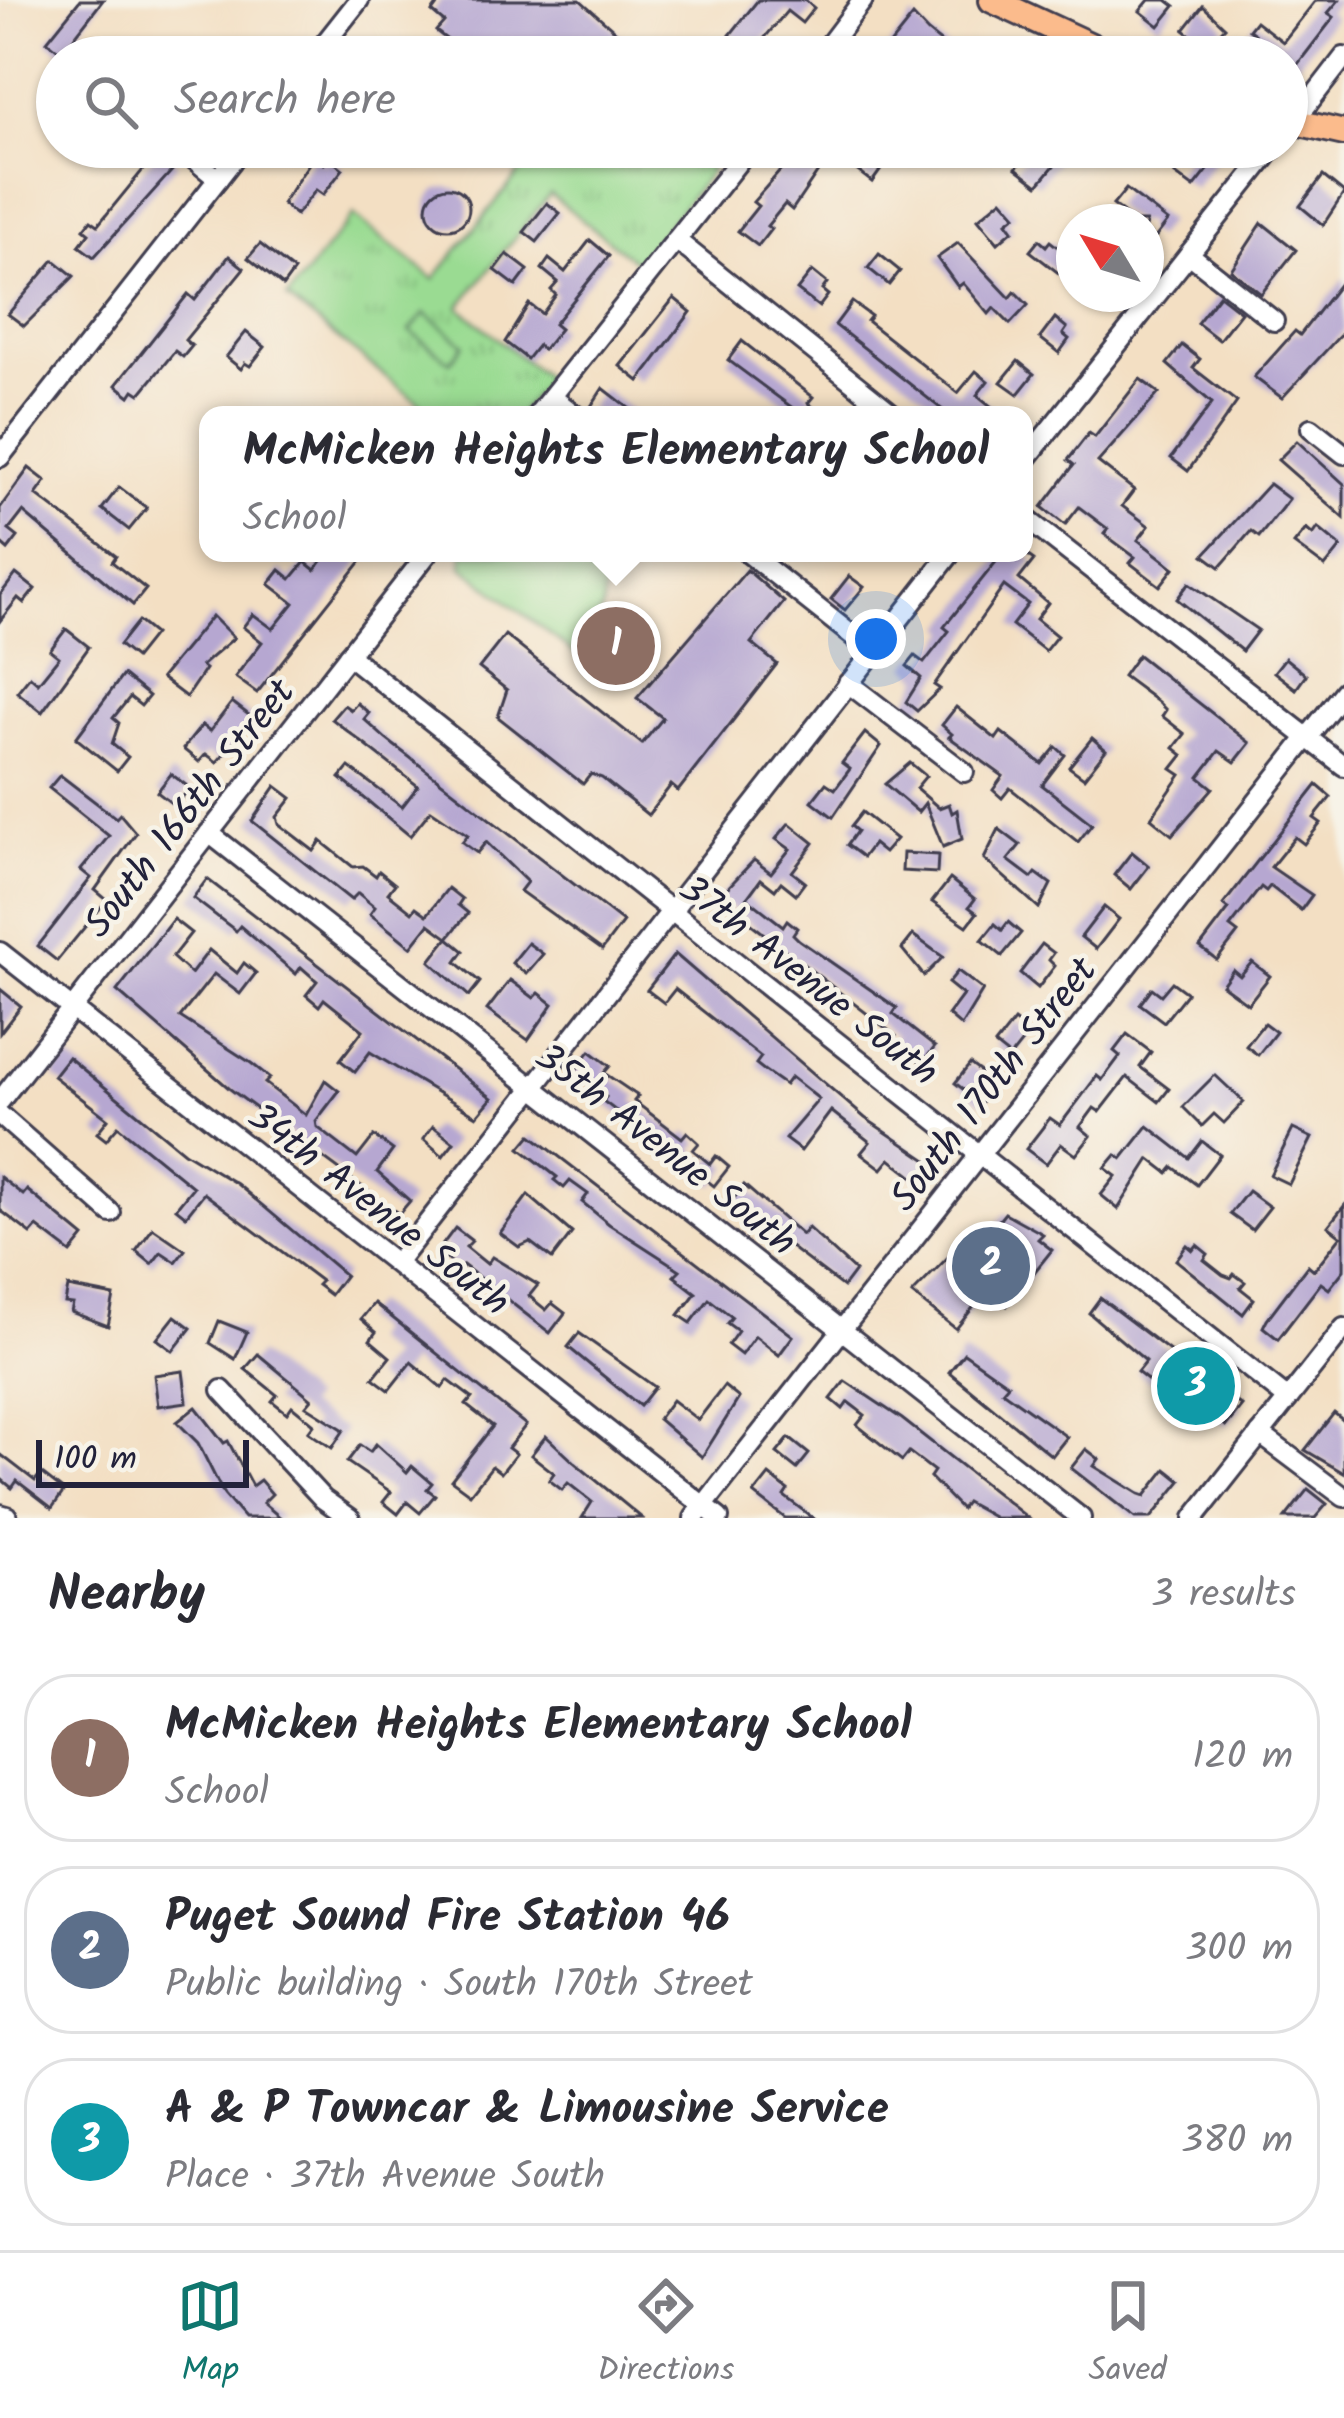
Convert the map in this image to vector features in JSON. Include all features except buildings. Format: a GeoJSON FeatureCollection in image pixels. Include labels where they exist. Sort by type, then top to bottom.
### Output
{"type":"FeatureCollection","features":[{"type":"Feature","properties":{"kind":"main road"},"geometry":{"type":"LineString","coordinates":[[992,0],[1070,36]]}},
{"type":"Feature","properties":{"kind":"main road"},"geometry":{"type":"LineString","coordinates":[[1308,127],[1344,133]]}},
{"type":"Feature","properties":{"kind":"street"},"geometry":{"type":"LineString","coordinates":[[331,36],[359,0]]}},
{"type":"Feature","properties":{"kind":"street"},"geometry":{"type":"LineString","coordinates":[[836,36],[863,0]]}},
{"type":"Feature","properties":{"kind":"street"},"geometry":{"type":"LineString","coordinates":[[1308,101],[1344,57]]}},
{"type":"Feature","properties":{"kind":"street"},"geometry":{"type":"LineString","coordinates":[[205,168],[218,179]]}},
{"type":"Feature","properties":{"kind":"street"},"geometry":{"type":"LineString","coordinates":[[0,457],[227,168]]}},
{"type":"Feature","properties":{"kind":"street"},"geometry":{"type":"LineString","coordinates":[[544,406],[733,168]]}},
{"type":"Feature","properties":{"kind":"street"},"geometry":{"type":"LineString","coordinates":[[1033,451],[1257,168]]}},
{"type":"Feature","properties":{"kind":"street"},"geometry":{"type":"LineString","coordinates":[[676,240],[884,406]]}},
{"type":"Feature","properties":{"kind":"street"},"geometry":{"type":"LineString","coordinates":[[1189,254],[1274,322]]}},
{"type":"Feature","properties":{"kind":"street"},"geometry":{"type":"LineString","coordinates":[[552,397],[564,406]]}},
{"type":"Feature","properties":{"kind":"street"},"geometry":{"type":"LineString","coordinates":[[1311,428],[1344,454]]}},
{"type":"Feature","properties":{"kind":"street"},"geometry":{"type":"LineString","coordinates":[[1033,525],[1344,766]]}},
{"type":"Feature","properties":{"kind":"street","name":"South 166th Street"},"geometry":{"type":"LineString","coordinates":[[0,1101],[421,562]]}},
{"type":"Feature","properties":{"kind":"street"},"geometry":{"type":"LineString","coordinates":[[759,562],[872,651]]}},
{"type":"Feature","properties":{"kind":"street"},"geometry":{"type":"LineString","coordinates":[[397,1262],[944,562]]}},
{"type":"Feature","properties":{"kind":"street","name":"37th Avenue South"},"geometry":{"type":"LineString","coordinates":[[348,656],[1288,1399]]}},
{"type":"Feature","properties":{"kind":"street"},"geometry":{"type":"LineString","coordinates":[[848,682],[964,772]]}},
{"type":"Feature","properties":{"kind":"street","name":"South 170th Street"},"geometry":{"type":"LineString","coordinates":[[698,1512],[1344,691]]}},
{"type":"Feature","properties":{"kind":"street","name":"35th Avenue South"},"geometry":{"type":"LineString","coordinates":[[209,832],[1081,1518]]}},
{"type":"Feature","properties":{"kind":"street","name":"34th Avenue South"},"geometry":{"type":"LineString","coordinates":[[0,952],[397,1262],[698,1512],[718,1518]]}},
{"type":"Feature","properties":{"kind":"street"},"geometry":{"type":"LineString","coordinates":[[0,1114],[111,1213]]}},
{"type":"Feature","properties":{"kind":"street"},"geometry":{"type":"LineString","coordinates":[[1193,1518],[1344,1328]]}},
{"type":"Feature","properties":{"kind":"street"},"geometry":{"type":"LineString","coordinates":[[222,1390],[323,1499],[350,1518]]}},
{"type":"Feature","properties":{"kind":"street"},"geometry":{"type":"LineString","coordinates":[[1260,1434],[1344,1497]]}},
{"type":"Feature","properties":{"kind":"green space"},"geometry":{"type":"Polygon","coordinates":[[[523,168],[712,170],[637,263],[550,194],[459,307],[547,379],[525,406],[423,406],[287,298],[353,215],[434,279],[523,168]]]}},
{"type":"Feature","properties":{"kind":"green space"},"geometry":{"type":"Polygon","coordinates":[[[425,313],[464,344],[450,362],[410,331],[425,313]]]}},
{"type":"Feature","properties":{"kind":"green space"},"geometry":{"type":"Polygon","coordinates":[[[463,562],[606,562],[603,608],[579,657],[463,567],[463,562]]]}},
{"type":"Feature","properties":{"kind":"place","name":"McMicken Heights Elementary School"},"geometry":{"type":"Point","coordinates":[616,646]}},
{"type":"Feature","properties":{"kind":"place","name":"Puget Sound Fire Station 46"},"geometry":{"type":"Point","coordinates":[991,1266]}},
{"type":"Feature","properties":{"kind":"place","name":"A & P Towncar & Limousine Service"},"geometry":{"type":"Point","coordinates":[1196,1386]}}]}
